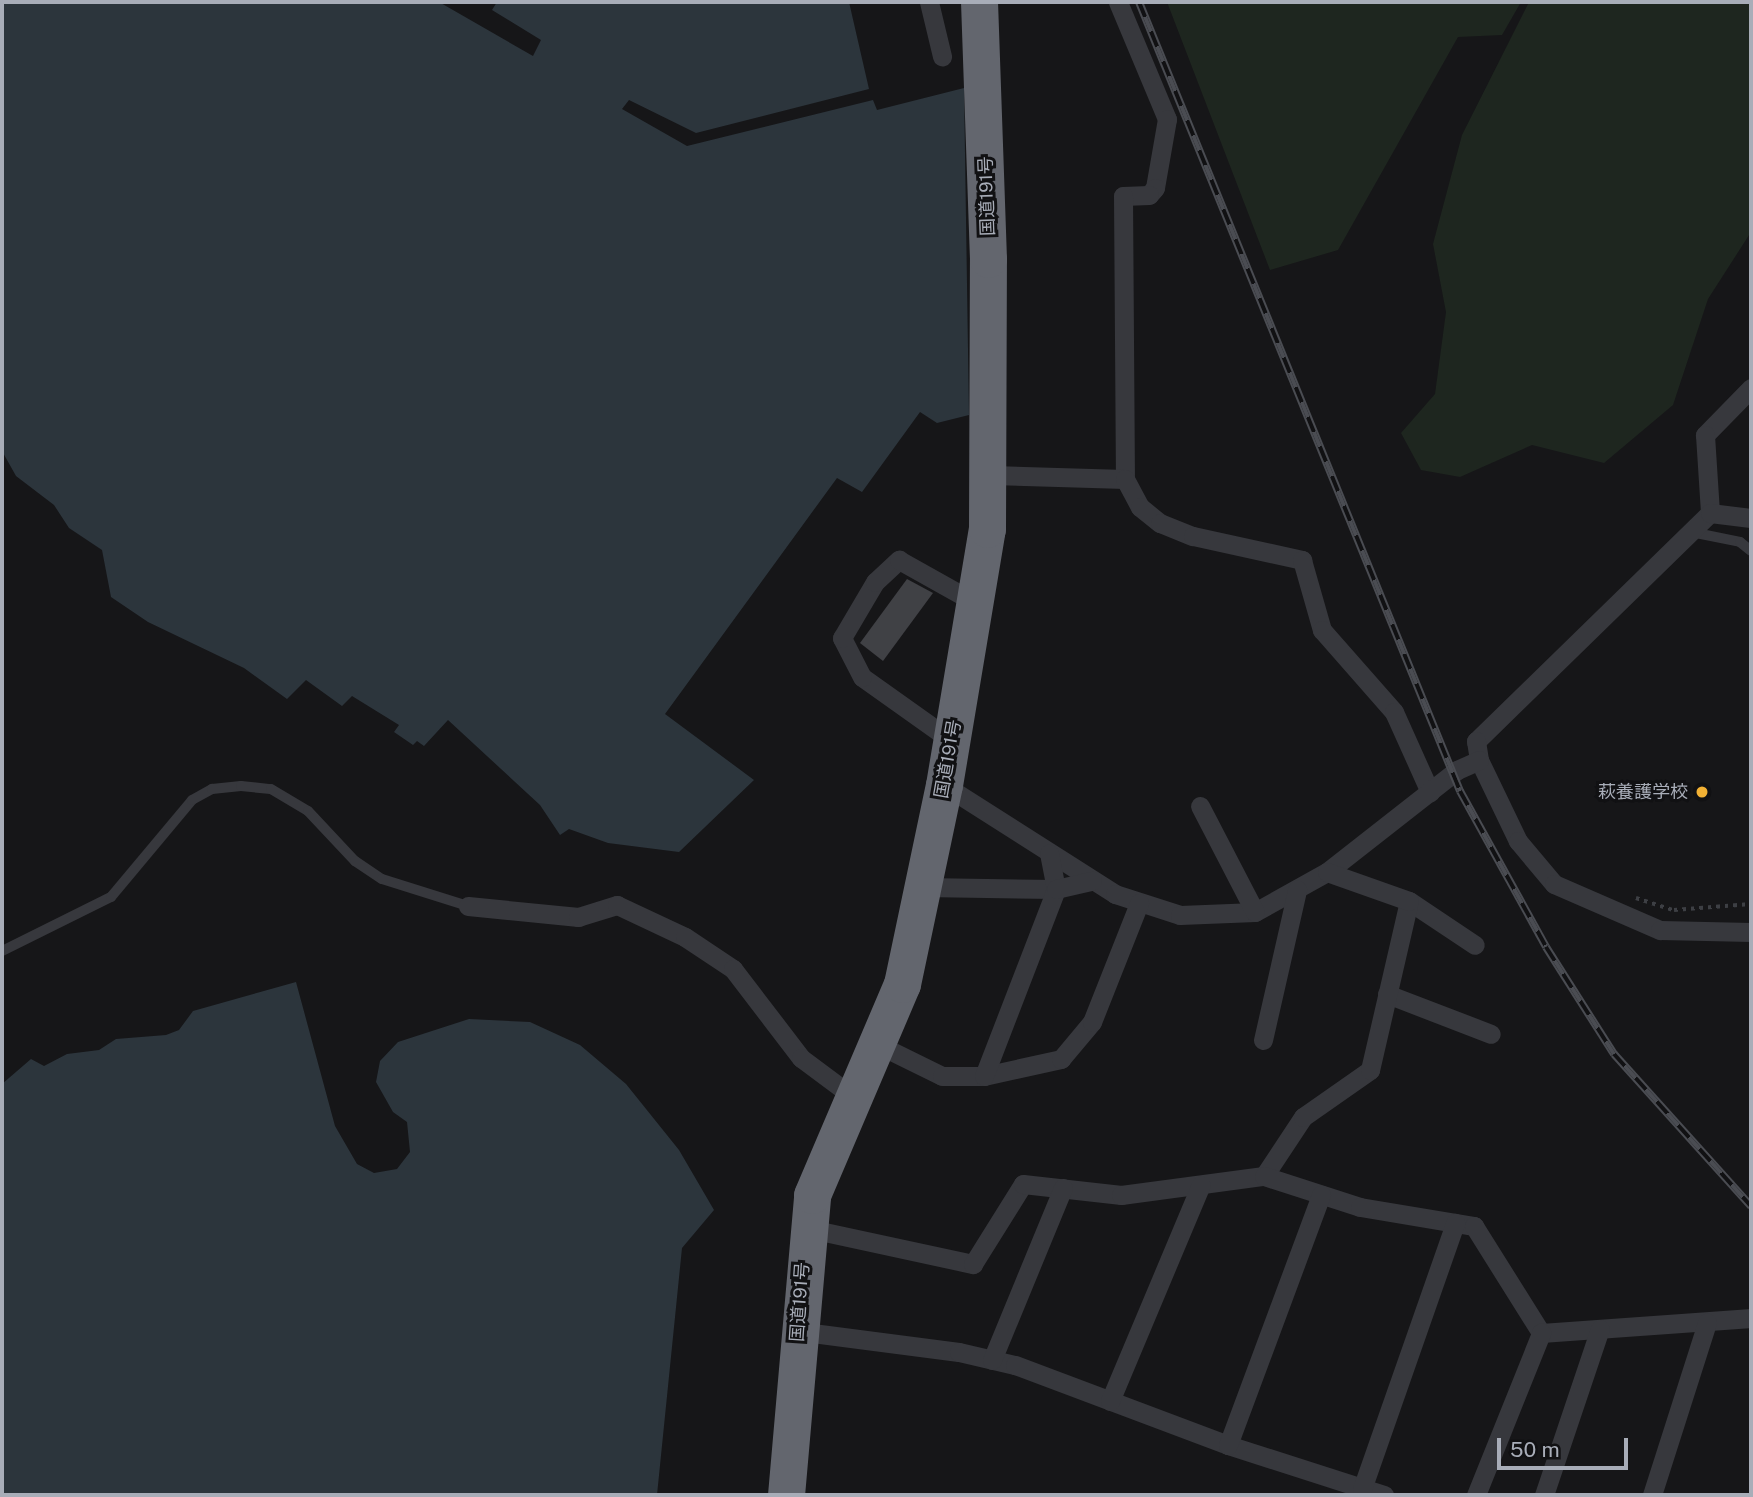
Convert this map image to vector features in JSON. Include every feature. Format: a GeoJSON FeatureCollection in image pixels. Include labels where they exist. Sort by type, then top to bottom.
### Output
{"type":"FeatureCollection","features":[{"type":"Feature","properties":{"kind":"highway","name":"国道191号"},"geometry":{"type":"LineString","coordinates":[[786,1495],[806,1228],[817,1178],[902,984],[944,785],[976,603],[991,475],[979,2]]}},
{"type":"Feature","properties":{"kind":"street"},"geometry":{"type":"LineString","coordinates":[[929,2],[942,56]]}},
{"type":"Feature","properties":{"kind":"street"},"geometry":{"type":"LineString","coordinates":[[1118,2],[1167,119],[1155,188],[1149,195],[1123,196],[1125,479],[1140,507],[1160,523],[1193,536],[1302,561],[1322,630],[1394,712],[1430,792]]}},
{"type":"Feature","properties":{"kind":"street"},"geometry":{"type":"LineString","coordinates":[[1751,388],[1705,435],[1710,513],[1476,741],[1479,760],[1530,863],[1566,892],[1660,930],[1751,932]]}},
{"type":"Feature","properties":{"kind":"street"},"geometry":{"type":"LineString","coordinates":[[991,475],[1125,479]]}},
{"type":"Feature","properties":{"kind":"street"},"geometry":{"type":"LineString","coordinates":[[1710,513],[1751,518]]}},
{"type":"Feature","properties":{"kind":"street"},"geometry":{"type":"LineString","coordinates":[[952,741],[862,677],[842,638],[875,582],[899,560],[976,603]]}},
{"type":"Feature","properties":{"kind":"street"},"geometry":{"type":"LineString","coordinates":[[944,785],[1049,855],[1092,881],[1139,903],[1180,915],[1255,912],[1327,872],[1430,792],[1479,760]]}},
{"type":"Feature","properties":{"kind":"street"},"geometry":{"type":"LineString","coordinates":[[1200,806],[1255,912]]}},
{"type":"Feature","properties":{"kind":"street"},"geometry":{"type":"LineString","coordinates":[[984,1076],[1056,889],[1049,855]]}},
{"type":"Feature","properties":{"kind":"street"},"geometry":{"type":"LineString","coordinates":[[1327,872],[1409,901],[1475,946]]}},
{"type":"Feature","properties":{"kind":"street"},"geometry":{"type":"LineString","coordinates":[[923,887],[1056,889],[1092,881]]}},
{"type":"Feature","properties":{"kind":"street"},"geometry":{"type":"LineString","coordinates":[[1263,1040],[1297,890]]}},
{"type":"Feature","properties":{"kind":"street"},"geometry":{"type":"LineString","coordinates":[[1264,1176],[1303,1116],[1370,1070],[1409,901]]}},
{"type":"Feature","properties":{"kind":"street"},"geometry":{"type":"LineString","coordinates":[[877,1044],[942,1076],[984,1076],[1061,1059],[1093,1022],[1139,903]]}},
{"type":"Feature","properties":{"kind":"street"},"geometry":{"type":"LineString","coordinates":[[468,906],[578,918],[617,905],[685,937],[733,969],[801,1058],[852,1096]]}},
{"type":"Feature","properties":{"kind":"street"},"geometry":{"type":"LineString","coordinates":[[1387,994],[1490,1034]]}},
{"type":"Feature","properties":{"kind":"street"},"geometry":{"type":"LineString","coordinates":[[806,1228],[973,1264],[1023,1184],[1121,1195],[1264,1176],[1321,1195],[1474,1226],[1541,1333]]}},
{"type":"Feature","properties":{"kind":"street"},"geometry":{"type":"LineString","coordinates":[[1110,1401],[1201,1185]]}},
{"type":"Feature","properties":{"kind":"street"},"geometry":{"type":"LineString","coordinates":[[992,1360],[1063,1188]]}},
{"type":"Feature","properties":{"kind":"street"},"geometry":{"type":"LineString","coordinates":[[1228,1445],[1321,1195]]}},
{"type":"Feature","properties":{"kind":"street"},"geometry":{"type":"LineString","coordinates":[[1362,1489],[1455,1223]]}},
{"type":"Feature","properties":{"kind":"street"},"geometry":{"type":"LineString","coordinates":[[1541,1333],[1751,1318]]}},
{"type":"Feature","properties":{"kind":"street"},"geometry":{"type":"LineString","coordinates":[[1652,1495],[1707,1323]]}},
{"type":"Feature","properties":{"kind":"street"},"geometry":{"type":"LineString","coordinates":[[1544,1495],[1600,1329]]}},
{"type":"Feature","properties":{"kind":"street"},"geometry":{"type":"LineString","coordinates":[[797,1331],[992,1360],[1228,1445],[1384,1495]]}},
{"type":"Feature","properties":{"kind":"street"},"geometry":{"type":"LineString","coordinates":[[1476,1495],[1541,1333]]}},
{"type":"Feature","properties":{"kind":"lane"},"geometry":{"type":"LineString","coordinates":[[1691,532],[1740,542],[1751,551]]}},
{"type":"Feature","properties":{"kind":"lane"},"geometry":{"type":"LineString","coordinates":[[2,951],[111,897],[192,800],[212,789],[241,786],[271,789],[308,811],[355,861],[382,879],[468,906]]}},
{"type":"Feature","properties":{"kind":"path"},"geometry":{"type":"LineString","coordinates":[[1622,893],[1674,910],[1751,904]]}},
{"type":"Feature","properties":{"kind":"shaded area"},"geometry":{"type":"Polygon","coordinates":[[[2,2],[439,2],[533,56],[541,40],[492,10],[497,2],[849,2],[869,89],[696,133],[629,100],[622,109],[687,146],[873,100],[877,110],[964,88],[969,415],[937,423],[920,412],[862,492],[837,478],[665,714],[754,780],[679,852],[608,843],[569,829],[560,835],[540,805],[448,720],[424,746],[417,741],[413,745],[394,732],[399,725],[352,696],[342,706],[306,680],[287,699],[244,668],[148,622],[111,597],[102,550],[69,528],[54,505],[16,476],[2,451],[2,2]]]}},
{"type":"Feature","properties":{"kind":"shaded area"},"geometry":{"type":"Polygon","coordinates":[[[1167,2],[1521,2],[1502,35],[1458,37],[1338,250],[1270,270],[1167,2]]]}},
{"type":"Feature","properties":{"kind":"shaded area"},"geometry":{"type":"Polygon","coordinates":[[[1529,2],[1751,2],[1751,232],[1708,299],[1673,405],[1604,463],[1532,445],[1460,477],[1421,470],[1401,433],[1435,394],[1446,312],[1433,244],[1462,135],[1529,2]]]}},
{"type":"Feature","properties":{"kind":"shaded area"},"geometry":{"type":"Polygon","coordinates":[[[296,982],[335,1126],[357,1164],[374,1173],[397,1169],[410,1152],[407,1122],[393,1112],[376,1082],[380,1061],[398,1042],[469,1019],[530,1022],[580,1045],[626,1084],[679,1150],[714,1210],[682,1248],[657,1495],[2,1495],[2,1084],[31,1059],[44,1066],[67,1054],[99,1050],[116,1039],[166,1035],[179,1030],[193,1011],[296,982]]]}},
{"type":"Feature","properties":{"kind":"building"},"geometry":{"type":"Polygon","coordinates":[[[907,579],[933,593],[883,661],[860,643],[907,579]]]}},
{"type":"Feature","properties":{"kind":"railway"},"geometry":{"type":"LineString","coordinates":[[1139,2],[1460,791],[1546,947],[1614,1054],[1751,1206]]}},
{"type":"Feature","properties":{"kind":"place","name":"萩養護学校"},"geometry":{"type":"Point","coordinates":[1702,792]}}]}
